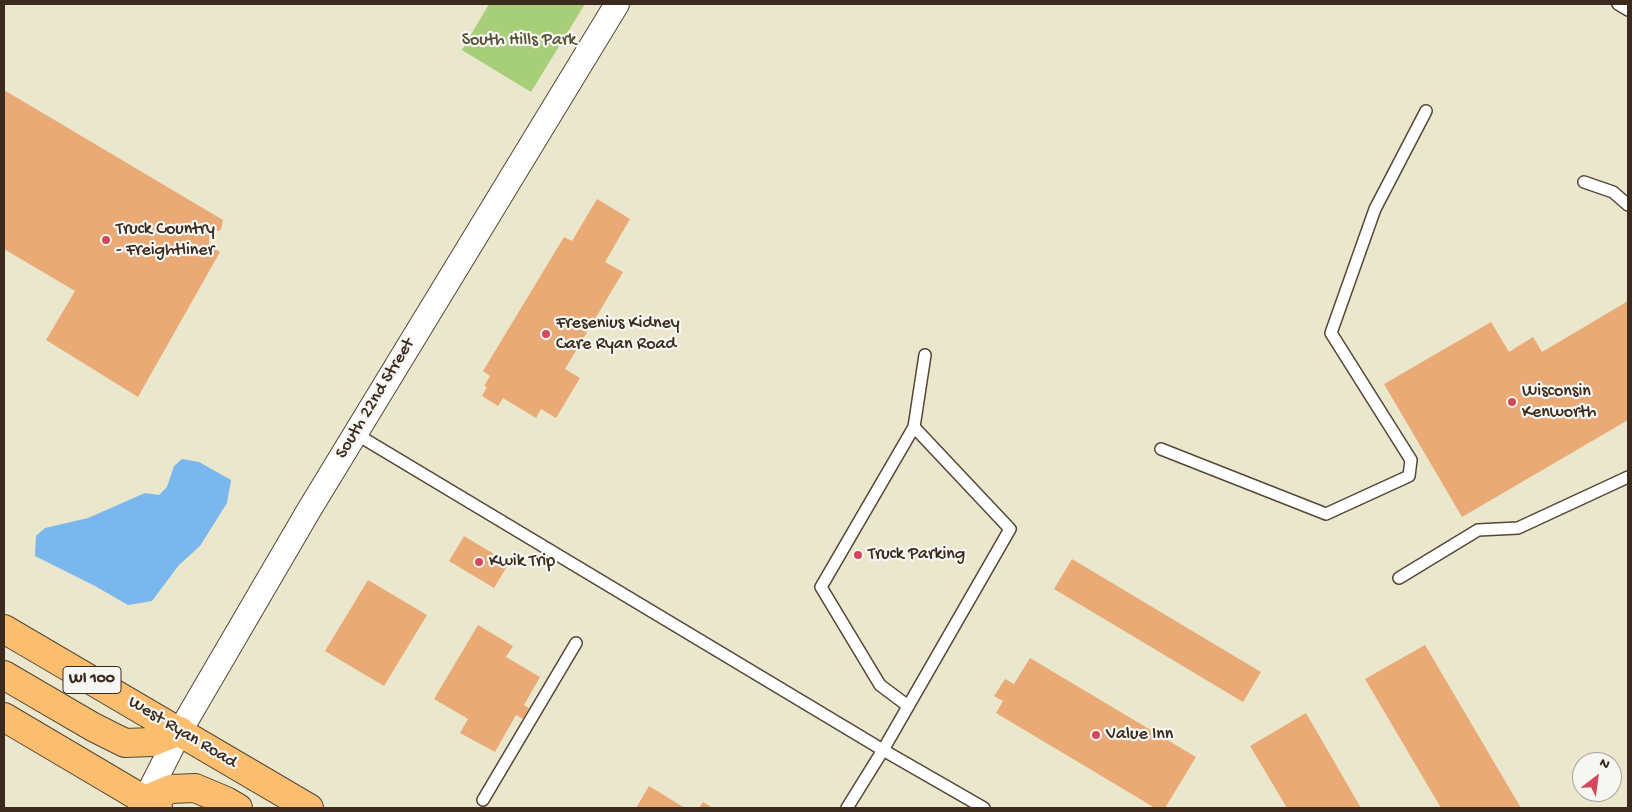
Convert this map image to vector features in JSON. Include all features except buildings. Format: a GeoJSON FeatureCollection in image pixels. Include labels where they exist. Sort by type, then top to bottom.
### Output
{"type":"FeatureCollection","features":[{"type":"Feature","properties":{"kind":"main road","name":"West Ryan Road"},"geometry":{"type":"LineString","coordinates":[[4,628],[309,808]]}},
{"type":"Feature","properties":{"kind":"main road"},"geometry":{"type":"LineString","coordinates":[[4,675],[93,727],[125,743],[152,742],[180,731]]}},
{"type":"Feature","properties":{"kind":"main road"},"geometry":{"type":"LineString","coordinates":[[4,716],[151,804],[171,790],[195,788],[238,808]]}},
{"type":"Feature","properties":{"kind":"street","name":"South 22nd Street"},"geometry":{"type":"LineString","coordinates":[[151,804],[180,731],[309,510],[617,4]]}},
{"type":"Feature","properties":{"kind":"lane"},"geometry":{"type":"LineString","coordinates":[[1618,4],[1628,10]]}},
{"type":"Feature","properties":{"kind":"lane"},"geometry":{"type":"LineString","coordinates":[[1161,449],[1326,514],[1409,476],[1411,460],[1330,333],[1375,209],[1426,111]]}},
{"type":"Feature","properties":{"kind":"lane"},"geometry":{"type":"LineString","coordinates":[[1584,182],[1613,192],[1628,205]]}},
{"type":"Feature","properties":{"kind":"lane"},"geometry":{"type":"LineString","coordinates":[[908,706],[880,685],[821,587],[914,427],[925,355]]}},
{"type":"Feature","properties":{"kind":"lane"},"geometry":{"type":"LineString","coordinates":[[847,808],[883,750],[1010,529],[914,427]]}},
{"type":"Feature","properties":{"kind":"lane"},"geometry":{"type":"LineString","coordinates":[[356,434],[883,750],[984,808]]}},
{"type":"Feature","properties":{"kind":"lane"},"geometry":{"type":"LineString","coordinates":[[1399,578],[1478,530],[1518,528],[1628,477]]}},
{"type":"Feature","properties":{"kind":"lane"},"geometry":{"type":"LineString","coordinates":[[483,800],[576,643]]}},
{"type":"Feature","properties":{"kind":"green space","name":"South Hills Park"},"geometry":{"type":"Polygon","coordinates":[[[489,4],[585,4],[531,92],[462,50],[489,4]]]}},
{"type":"Feature","properties":{"kind":"water"},"geometry":{"type":"Polygon","coordinates":[[[182,459],[199,462],[231,480],[227,503],[200,546],[179,565],[152,601],[128,605],[35,556],[36,536],[45,528],[88,518],[145,493],[159,495],[167,487],[174,466],[182,459]]]}},
{"type":"Feature","properties":{"kind":"place","name":"Truck Country - Freightliner"},"geometry":{"type":"Point","coordinates":[106,240]}},
{"type":"Feature","properties":{"kind":"place","name":"Fresenius Kidney Care Ryan Road"},"geometry":{"type":"Point","coordinates":[546,334]}},
{"type":"Feature","properties":{"kind":"place","name":"Wisconsin Kenworth"},"geometry":{"type":"Point","coordinates":[1512,402]}},
{"type":"Feature","properties":{"kind":"place","name":"Truck Parking"},"geometry":{"type":"Point","coordinates":[858,555]}},
{"type":"Feature","properties":{"kind":"place","name":"Kwik Trip"},"geometry":{"type":"Point","coordinates":[479,562]}},
{"type":"Feature","properties":{"kind":"place","name":"Value Inn"},"geometry":{"type":"Point","coordinates":[1096,735]}}]}
